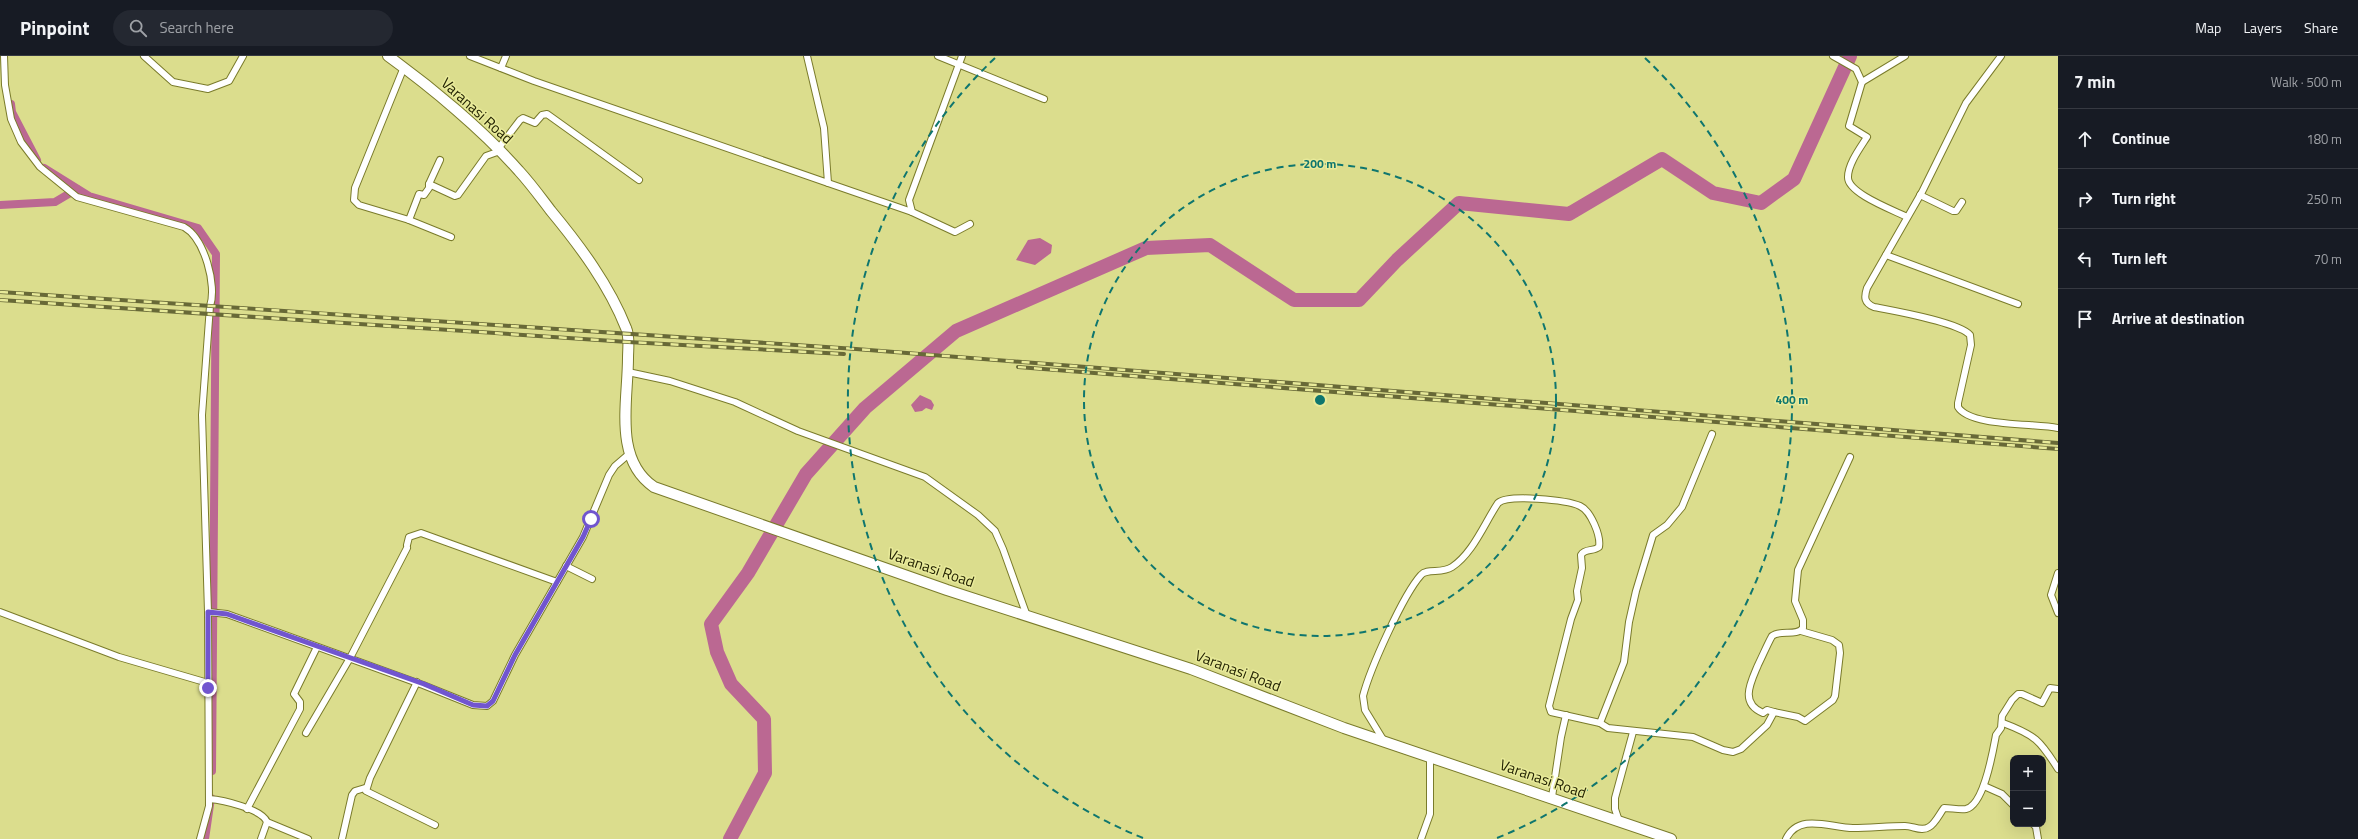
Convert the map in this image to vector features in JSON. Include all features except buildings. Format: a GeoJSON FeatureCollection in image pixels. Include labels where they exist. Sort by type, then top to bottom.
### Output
{"type":"FeatureCollection","features":[{"type":"Feature","properties":{"kind":"highway","name":"Varanasi Road"},"geometry":{"type":"LineString","coordinates":[[388,56],[404,67],[499,150],[539,196],[590,263],[619,314],[628,335],[626,403],[629,454],[636,471],[654,487],[1027,616],[1191,669],[1384,742],[1430,756],[1671,839]]}},
{"type":"Feature","properties":{"kind":"street"},"geometry":{"type":"LineString","coordinates":[[4,56],[5,85],[11,119],[17,135],[40,167],[69,190],[74,196],[184,227],[196,237],[208,261],[213,296],[210,306],[202,415],[210,612],[208,683],[212,799],[200,839]]}},
{"type":"Feature","properties":{"kind":"street"},"geometry":{"type":"LineString","coordinates":[[144,56],[173,82],[208,89],[229,82],[243,56]]}},
{"type":"Feature","properties":{"kind":"street"},"geometry":{"type":"LineString","coordinates":[[470,56],[912,212],[954,232],[970,224]]}},
{"type":"Feature","properties":{"kind":"street"},"geometry":{"type":"LineString","coordinates":[[501,68],[506,56]]}},
{"type":"Feature","properties":{"kind":"street"},"geometry":{"type":"LineString","coordinates":[[807,56],[824,128],[828,183]]}},
{"type":"Feature","properties":{"kind":"street"},"geometry":{"type":"LineString","coordinates":[[938,56],[959,63],[1044,99]]}},
{"type":"Feature","properties":{"kind":"street"},"geometry":{"type":"LineString","coordinates":[[912,212],[910,200],[962,56]]}},
{"type":"Feature","properties":{"kind":"street"},"geometry":{"type":"LineString","coordinates":[[1833,56],[1849,64],[1861,75],[1862,82],[1849,126],[1867,137],[1847,175],[1848,182],[1856,191],[1907,217]]}},
{"type":"Feature","properties":{"kind":"street"},"geometry":{"type":"LineString","coordinates":[[1862,82],[1905,56]]}},
{"type":"Feature","properties":{"kind":"street"},"geometry":{"type":"LineString","coordinates":[[2001,56],[1966,103],[1920,195],[1867,288],[1865,299],[1867,303],[1874,307],[1963,329],[1970,335],[1971,345],[1958,403],[1960,410],[1978,419],[2058,428]]}},
{"type":"Feature","properties":{"kind":"street"},"geometry":{"type":"LineString","coordinates":[[404,67],[353,194],[354,200],[359,205],[409,220],[451,237]]}},
{"type":"Feature","properties":{"kind":"street"},"geometry":{"type":"LineString","coordinates":[[429,184],[458,196],[486,156],[499,150],[520,120],[523,118],[535,123],[542,115],[547,114],[639,180]]}},
{"type":"Feature","properties":{"kind":"street"},"geometry":{"type":"LineString","coordinates":[[409,220],[419,194],[424,195],[429,188],[429,184],[440,160]]}},
{"type":"Feature","properties":{"kind":"street"},"geometry":{"type":"LineString","coordinates":[[1920,195],[1953,211],[1956,211],[1962,202]]}},
{"type":"Feature","properties":{"kind":"street"},"geometry":{"type":"LineString","coordinates":[[1886,255],[2018,304]]}},
{"type":"Feature","properties":{"kind":"street"},"geometry":{"type":"LineString","coordinates":[[628,372],[670,381],[735,402],[798,431],[869,455],[895,467],[925,477],[991,526],[1003,549],[1027,616]]}},
{"type":"Feature","properties":{"kind":"street"},"geometry":{"type":"LineString","coordinates":[[1600,723],[1624,662],[1629,622],[1636,591],[1653,535],[1667,525],[1682,507],[1712,434]]}},
{"type":"Feature","properties":{"kind":"street"},"geometry":{"type":"LineString","coordinates":[[210,612],[222,614],[350,658],[478,706],[490,704],[515,655],[587,530],[609,476],[615,466],[629,454]]}},
{"type":"Feature","properties":{"kind":"street"},"geometry":{"type":"LineString","coordinates":[[1801,631],[1803,620],[1795,601],[1798,570],[1850,457]]}},
{"type":"Feature","properties":{"kind":"street"},"geometry":{"type":"LineString","coordinates":[[1384,742],[1365,710],[1363,696],[1399,612],[1421,576],[1428,571],[1446,570],[1458,563],[1498,503],[1509,498],[1557,502],[1581,506],[1586,510],[1597,533],[1599,547],[1584,551],[1581,555],[1582,568],[1577,591],[1578,600],[1571,619],[1549,706],[1551,712],[1600,723],[1608,728],[1633,732],[1669,733],[1693,737],[1723,750],[1733,752],[1741,749],[1767,725],[1774,712]]}},
{"type":"Feature","properties":{"kind":"street"},"geometry":{"type":"LineString","coordinates":[[306,733],[350,658],[407,546],[409,537],[421,532],[557,582]]}},
{"type":"Feature","properties":{"kind":"street"},"geometry":{"type":"LineString","coordinates":[[566,566],[592,579]]}},
{"type":"Feature","properties":{"kind":"street"},"geometry":{"type":"LineString","coordinates":[[2058,573],[2051,595],[2058,613]]}},
{"type":"Feature","properties":{"kind":"street"},"geometry":{"type":"LineString","coordinates":[[0,612],[119,657],[208,683]]}},
{"type":"Feature","properties":{"kind":"street"},"geometry":{"type":"LineString","coordinates":[[1801,631],[1832,640],[1839,645],[1840,653],[1835,696],[1833,700],[1805,721],[1798,717],[1774,712],[1767,710],[1763,713],[1755,709],[1749,700],[1749,684],[1772,636],[1778,633],[1801,631]]}},
{"type":"Feature","properties":{"kind":"street"},"geometry":{"type":"LineString","coordinates":[[247,809],[300,709],[300,702],[295,698],[294,694],[317,647]]}},
{"type":"Feature","properties":{"kind":"street"},"geometry":{"type":"LineString","coordinates":[[342,839],[352,795],[355,792],[365,788],[417,682]]}},
{"type":"Feature","properties":{"kind":"street"},"geometry":{"type":"LineString","coordinates":[[1786,839],[1788,834],[1800,826],[1816,822],[1846,828],[1908,826],[1924,829],[1930,827],[1944,808],[1966,809],[1973,805],[1984,786],[1996,735],[2003,723],[2002,716],[2012,700],[2018,694],[2022,694],[2042,703],[2050,688],[2058,689]]}},
{"type":"Feature","properties":{"kind":"street"},"geometry":{"type":"LineString","coordinates":[[1552,798],[1561,737],[1566,715]]}},
{"type":"Feature","properties":{"kind":"street"},"geometry":{"type":"LineString","coordinates":[[2003,723],[2030,734],[2046,750],[2058,769]]}},
{"type":"Feature","properties":{"kind":"street"},"geometry":{"type":"LineString","coordinates":[[1619,821],[1615,809],[1615,798],[1633,732]]}},
{"type":"Feature","properties":{"kind":"street"},"geometry":{"type":"LineString","coordinates":[[1421,839],[1430,814],[1430,756]]}},
{"type":"Feature","properties":{"kind":"street"},"geometry":{"type":"LineString","coordinates":[[1984,786],[2002,794],[2010,801]]}},
{"type":"Feature","properties":{"kind":"street"},"geometry":{"type":"LineString","coordinates":[[365,788],[372,796],[436,825]]}},
{"type":"Feature","properties":{"kind":"street"},"geometry":{"type":"LineString","coordinates":[[212,799],[229,802],[247,809],[262,816],[267,822],[308,839]]}},
{"type":"Feature","properties":{"kind":"street"},"geometry":{"type":"LineString","coordinates":[[261,839],[267,822]]}},
{"type":"Feature","properties":{"kind":"street"},"geometry":{"type":"LineString","coordinates":[[2036,827],[2038,839]]}},
{"type":"Feature","properties":{"kind":"shaded area"},"geometry":{"type":"Polygon","coordinates":[[[1040,238],[1052,245],[1051,253],[1035,265],[1016,260],[1028,240],[1040,238]]]}},
{"type":"Feature","properties":{"kind":"shaded area"},"geometry":{"type":"Polygon","coordinates":[[[920,395],[931,400],[934,405],[932,410],[926,408],[922,411],[915,412],[911,405],[920,395]]]}},
{"type":"Feature","properties":{"kind":"waterway"},"geometry":{"type":"LineString","coordinates":[[730,839],[765,773],[764,719],[731,684],[717,652],[711,624],[748,573],[806,474],[865,408],[956,331],[1146,248],[1210,245],[1294,300],[1359,300],[1397,260],[1459,203],[1569,214],[1662,159],[1713,193],[1761,203],[1794,179],[1850,56]]}},
{"type":"Feature","properties":{"kind":"waterway"},"geometry":{"type":"LineString","coordinates":[[11,104],[12,112],[37,160]]}},
{"type":"Feature","properties":{"kind":"waterway"},"geometry":{"type":"LineString","coordinates":[[44,168],[89,196],[198,228],[216,254],[212,771]]}},
{"type":"Feature","properties":{"kind":"waterway"},"geometry":{"type":"LineString","coordinates":[[0,205],[55,202],[77,189]]}},
{"type":"Feature","properties":{"kind":"waterway"},"geometry":{"type":"LineString","coordinates":[[205,839],[211,798]]}},
{"type":"Feature","properties":{"kind":"railway"},"geometry":{"type":"LineString","coordinates":[[0,292],[856,349],[2058,443]]}},
{"type":"Feature","properties":{"kind":"railway"},"geometry":{"type":"LineString","coordinates":[[0,300],[628,342],[844,354]]}},
{"type":"Feature","properties":{"kind":"railway"},"geometry":{"type":"LineString","coordinates":[[1018,367],[2058,449]]}},
{"type":"Feature","properties":{"kind":"route"},"geometry":{"type":"LineString","coordinates":[[208,688],[208,612],[212,612],[227,614],[424,684],[473,705],[483,707],[487,706],[496,696],[515,655],[587,530],[591,519]]}}]}
